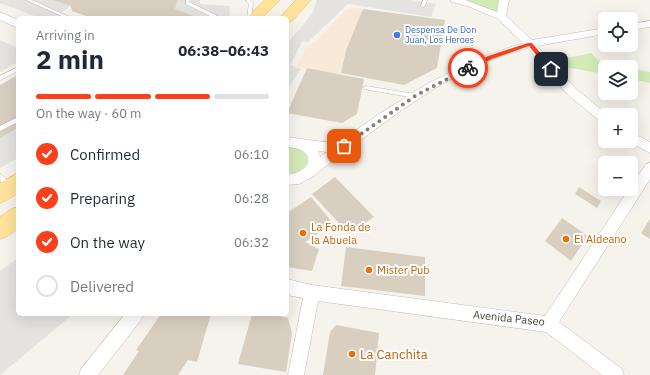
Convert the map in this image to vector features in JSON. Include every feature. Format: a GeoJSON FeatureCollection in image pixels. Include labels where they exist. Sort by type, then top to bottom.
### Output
{"type":"FeatureCollection","features":[{"type":"Feature","properties":{"kind":"main road"},"geometry":{"type":"LineString","coordinates":[[256,16],[273,0]]}},
{"type":"Feature","properties":{"kind":"main road"},"geometry":{"type":"LineString","coordinates":[[289,16],[304,0]]}},
{"type":"Feature","properties":{"kind":"main road"},"geometry":{"type":"LineString","coordinates":[[0,229],[16,217]]}},
{"type":"Feature","properties":{"kind":"street"},"geometry":{"type":"LineString","coordinates":[[455,0],[473,4],[501,17],[530,44],[567,87],[598,114]]}},
{"type":"Feature","properties":{"kind":"street"},"geometry":{"type":"LineString","coordinates":[[501,17],[504,0]]}},
{"type":"Feature","properties":{"kind":"street"},"geometry":{"type":"LineString","coordinates":[[0,16],[16,23]]}},
{"type":"Feature","properties":{"kind":"street"},"geometry":{"type":"LineString","coordinates":[[638,26],[650,24]]}},
{"type":"Feature","properties":{"kind":"street"},"geometry":{"type":"LineString","coordinates":[[295,179],[415,96],[490,57],[530,44],[598,32]]}},
{"type":"Feature","properties":{"kind":"street"},"geometry":{"type":"LineString","coordinates":[[638,140],[650,148]]}},
{"type":"Feature","properties":{"kind":"street"},"geometry":{"type":"LineString","coordinates":[[296,142],[323,147],[344,146]]}},
{"type":"Feature","properties":{"kind":"street"},"geometry":{"type":"LineString","coordinates":[[295,179],[312,168],[315,159],[311,150],[296,142]]}},
{"type":"Feature","properties":{"kind":"street","name":"Avenida Paseo"},"geometry":{"type":"LineString","coordinates":[[289,287],[312,293],[549,324],[650,168]]}},
{"type":"Feature","properties":{"kind":"street"},"geometry":{"type":"LineString","coordinates":[[296,375],[312,293]]}},
{"type":"Feature","properties":{"kind":"street"},"geometry":{"type":"LineString","coordinates":[[87,375],[133,316]]}},
{"type":"Feature","properties":{"kind":"street"},"geometry":{"type":"LineString","coordinates":[[549,324],[616,375]]}},
{"type":"Feature","properties":{"kind":"lane"},"geometry":{"type":"LineString","coordinates":[[28,0],[65,16]]}},
{"type":"Feature","properties":{"kind":"lane"},"geometry":{"type":"LineString","coordinates":[[188,0],[187,3],[210,16]]}},
{"type":"Feature","properties":{"kind":"lane"},"geometry":{"type":"LineString","coordinates":[[248,0],[251,4],[249,16]]}},
{"type":"Feature","properties":{"kind":"lane"},"geometry":{"type":"LineString","coordinates":[[423,6],[425,0]]}},
{"type":"Feature","properties":{"kind":"lane"},"geometry":{"type":"LineString","coordinates":[[0,78],[16,70]]}},
{"type":"Feature","properties":{"kind":"lane"},"geometry":{"type":"LineString","coordinates":[[366,88],[415,96]]}},
{"type":"Feature","properties":{"kind":"lane"},"geometry":{"type":"LineString","coordinates":[[0,129],[16,120]]}},
{"type":"Feature","properties":{"kind":"shaded area"},"geometry":{"type":"Polygon","coordinates":[[[0,0],[57,0],[71,6],[56,16],[35,16],[0,3],[0,0]]]}},
{"type":"Feature","properties":{"kind":"shaded area"},"geometry":{"type":"Polygon","coordinates":[[[175,0],[200,0],[200,4],[229,6],[230,15],[194,16],[175,9],[175,0]]]}},
{"type":"Feature","properties":{"kind":"shaded area"},"geometry":{"type":"Polygon","coordinates":[[[317,0],[411,0],[436,4],[431,17],[348,4],[308,42],[302,42],[290,65],[301,69],[289,87],[289,42],[312,14],[317,0]]]}},
{"type":"Feature","properties":{"kind":"shaded area"},"geometry":{"type":"Polygon","coordinates":[[[354,8],[363,9],[346,50],[340,74],[296,67],[306,47],[315,42],[346,10],[354,8]]]}},
{"type":"Feature","properties":{"kind":"shaded area"},"geometry":{"type":"Polygon","coordinates":[[[0,40],[16,47],[16,63],[0,72],[0,40]]]}},
{"type":"Feature","properties":{"kind":"shaded area"},"geometry":{"type":"Polygon","coordinates":[[[16,129],[16,159],[0,168],[0,138],[16,129]]]}},
{"type":"Feature","properties":{"kind":"shaded area"},"geometry":{"type":"Polygon","coordinates":[[[16,259],[16,316],[71,316],[0,375],[0,271],[16,259]]]}},
{"type":"Feature","properties":{"kind":"green space"},"geometry":{"type":"Polygon","coordinates":[[[466,0],[499,0],[497,13],[466,0]]]}},
{"type":"Feature","properties":{"kind":"green space"},"geometry":{"type":"Polygon","coordinates":[[[591,53],[598,60],[598,73],[565,67],[564,64],[568,58],[591,53]]]}},
{"type":"Feature","properties":{"kind":"green space"},"geometry":{"type":"Polygon","coordinates":[[[638,69],[650,72],[650,83],[638,80],[638,69]]]}},
{"type":"Feature","properties":{"kind":"green space"},"geometry":{"type":"Polygon","coordinates":[[[289,146],[307,152],[308,157],[306,166],[297,173],[289,173],[289,146]]]}},
{"type":"Feature","properties":{"kind":"building"},"geometry":{"type":"Polygon","coordinates":[[[53,0],[177,0],[175,9],[194,16],[86,16],[72,11],[71,6],[53,0]]]}},
{"type":"Feature","properties":{"kind":"building","name":"Despensa De Don Juan, Los Heroes"},"geometry":{"type":"Polygon","coordinates":[[[363,9],[445,20],[437,68],[404,85],[341,73],[346,50],[363,9]]]}},
{"type":"Feature","properties":{"kind":"building"},"geometry":{"type":"Polygon","coordinates":[[[307,68],[364,79],[357,114],[342,123],[289,113],[289,108],[307,68]]]}},
{"type":"Feature","properties":{"kind":"building"},"geometry":{"type":"Polygon","coordinates":[[[16,76],[16,129],[0,138],[0,85],[16,76]]]}},
{"type":"Feature","properties":{"kind":"building"},"geometry":{"type":"Polygon","coordinates":[[[335,177],[374,217],[349,234],[312,194],[335,177]]]}},
{"type":"Feature","properties":{"kind":"building"},"geometry":{"type":"Polygon","coordinates":[[[579,187],[601,201],[597,208],[575,194],[579,187]]]}},
{"type":"Feature","properties":{"kind":"building","name":"La Fonda de la Abuela"},"geometry":{"type":"Polygon","coordinates":[[[311,197],[333,223],[305,242],[319,249],[312,271],[289,267],[289,212],[311,197]]]}},
{"type":"Feature","properties":{"kind":"building","name":"El Aldeano"},"geometry":{"type":"Polygon","coordinates":[[[562,218],[588,236],[571,261],[545,241],[562,218]]]}},
{"type":"Feature","properties":{"kind":"building"},"geometry":{"type":"Polygon","coordinates":[[[650,219],[650,239],[641,233],[650,219]]]}},
{"type":"Feature","properties":{"kind":"building","name":"Mister Pub"},"geometry":{"type":"Polygon","coordinates":[[[346,247],[425,257],[425,296],[341,286],[346,247]]]}},
{"type":"Feature","properties":{"kind":"building"},"geometry":{"type":"Polygon","coordinates":[[[160,316],[210,316],[197,362],[188,360],[178,375],[123,375],[139,351],[136,350],[160,316]]]}},
{"type":"Feature","properties":{"kind":"building"},"geometry":{"type":"Polygon","coordinates":[[[251,316],[280,316],[288,318],[292,333],[286,372],[238,364],[251,316]]]}},
{"type":"Feature","properties":{"kind":"building","name":"La Canchita"},"geometry":{"type":"Polygon","coordinates":[[[336,325],[379,333],[375,375],[323,375],[330,332],[336,325]]]}},
{"type":"Feature","properties":{"kind":"way so far"},"geometry":{"type":"LineString","coordinates":[[344,146],[415,96],[468,68]]}},
{"type":"Feature","properties":{"kind":"place","name":"Despensa De Don Juan, Los Heroes"},"geometry":{"type":"Point","coordinates":[397,35]}},
{"type":"Feature","properties":{"kind":"place","name":"La Fonda de la Abuela"},"geometry":{"type":"Point","coordinates":[303,233]}},
{"type":"Feature","properties":{"kind":"place","name":"El Aldeano"},"geometry":{"type":"Point","coordinates":[566,239]}},
{"type":"Feature","properties":{"kind":"place","name":"Mister Pub"},"geometry":{"type":"Point","coordinates":[369,270]}},
{"type":"Feature","properties":{"kind":"place","name":"La Canchita"},"geometry":{"type":"Point","coordinates":[352,354]}},
{"type":"Feature","properties":{"kind":"route"},"geometry":{"type":"LineString","coordinates":[[468,68],[490,57],[530,44],[551,69]]}}]}
